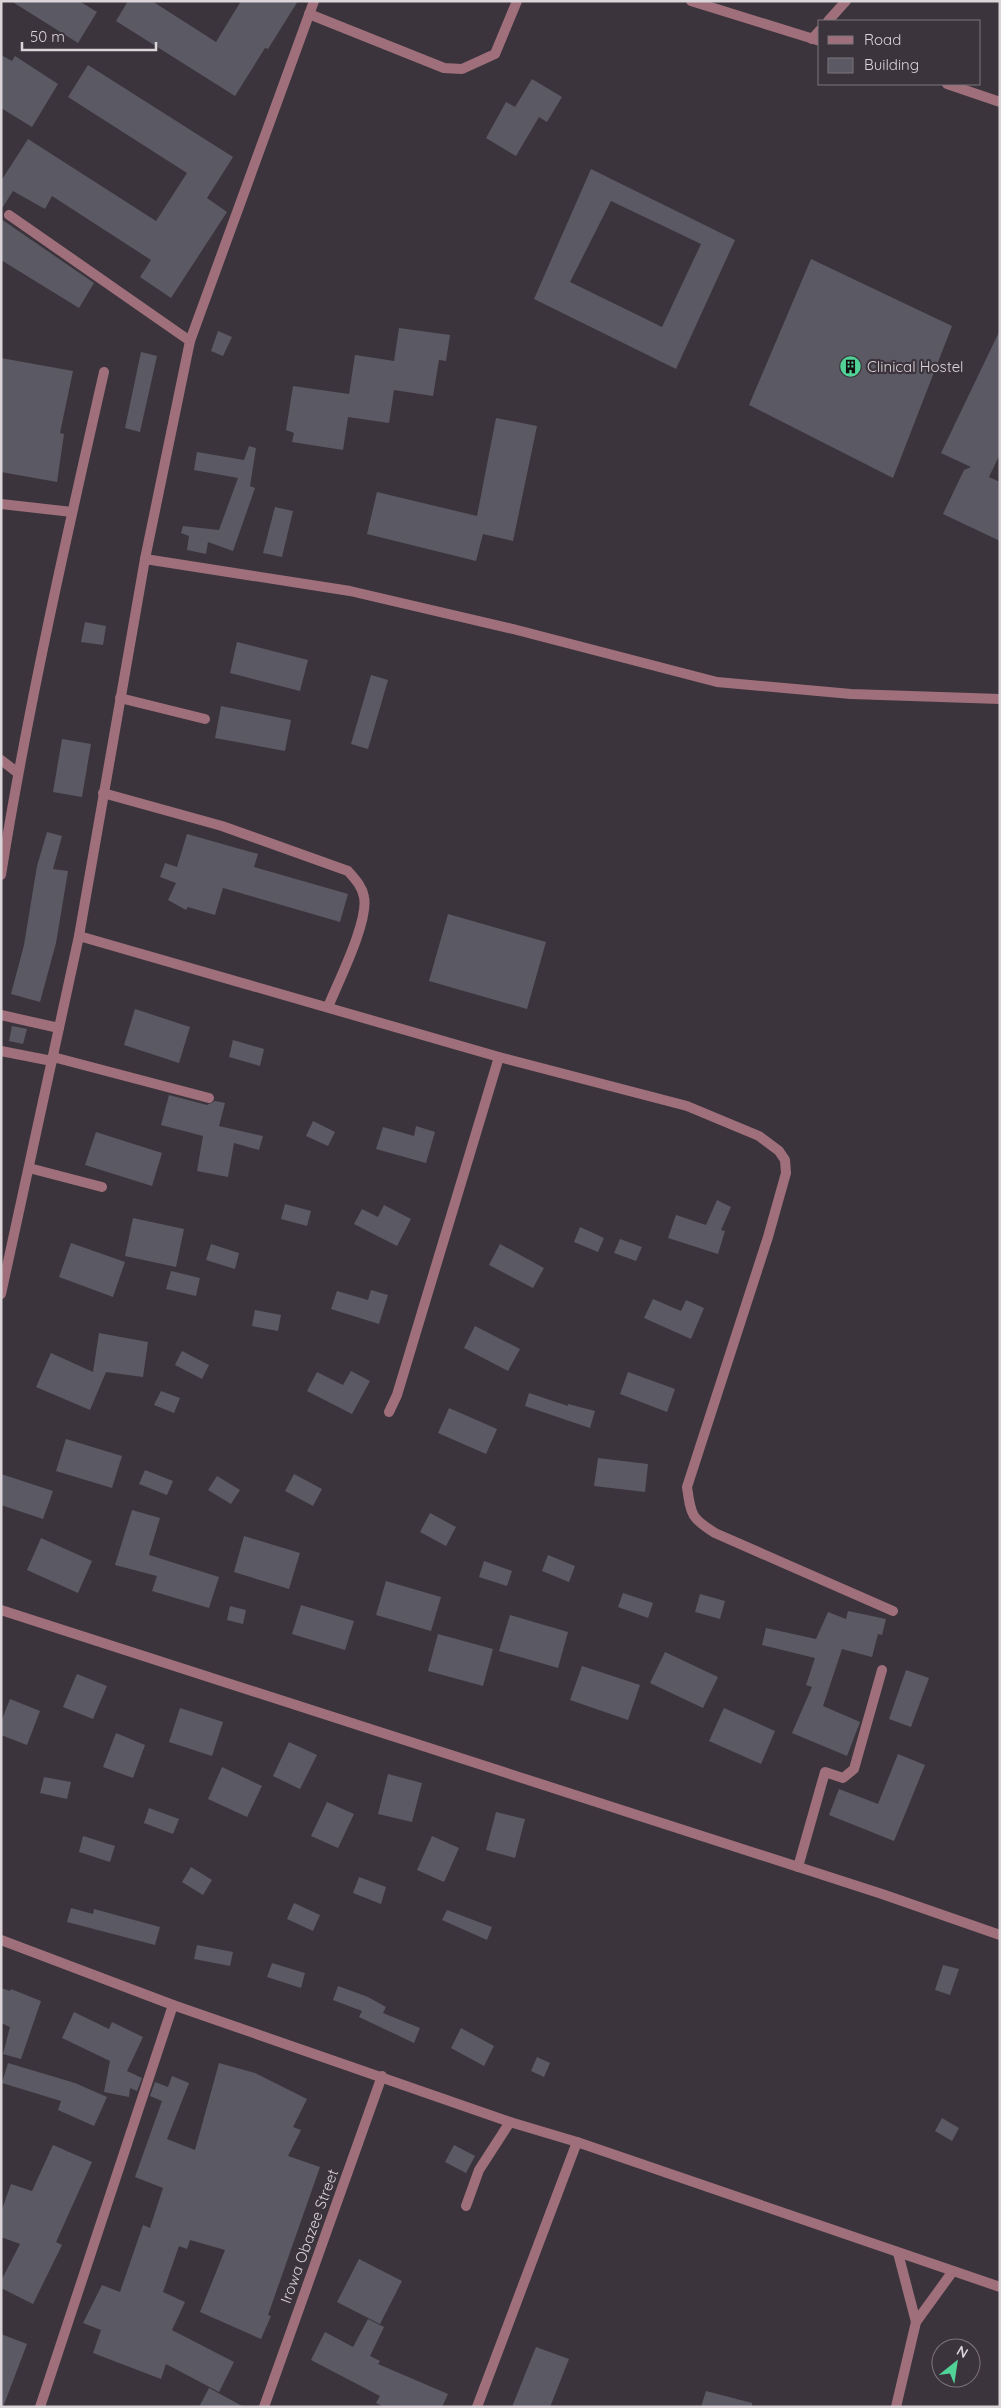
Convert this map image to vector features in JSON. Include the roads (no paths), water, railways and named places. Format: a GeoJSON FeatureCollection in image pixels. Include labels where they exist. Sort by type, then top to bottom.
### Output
{"type":"FeatureCollection","features":[{"type":"Feature","properties":{"kind":"street"},"geometry":{"type":"LineString","coordinates":[[1,1294],[79,936],[145,559],[190,341],[314,1]]}},
{"type":"Feature","properties":{"kind":"street"},"geometry":{"type":"LineString","coordinates":[[309,14],[444,68],[462,69],[495,54],[517,1]]}},
{"type":"Feature","properties":{"kind":"street"},"geometry":{"type":"LineString","coordinates":[[691,1],[816,40]]}},
{"type":"Feature","properties":{"kind":"street"},"geometry":{"type":"LineString","coordinates":[[829,20],[846,1]]}},
{"type":"Feature","properties":{"kind":"street"},"geometry":{"type":"LineString","coordinates":[[950,85],[1000,102]]}},
{"type":"Feature","properties":{"kind":"street"},"geometry":{"type":"LineString","coordinates":[[9,215],[190,341]]}},
{"type":"Feature","properties":{"kind":"street"},"geometry":{"type":"LineString","coordinates":[[2,871],[18,773],[72,512],[104,372]]}},
{"type":"Feature","properties":{"kind":"street"},"geometry":{"type":"LineString","coordinates":[[1,504],[72,512]]}},
{"type":"Feature","properties":{"kind":"street"},"geometry":{"type":"LineString","coordinates":[[145,559],[350,591],[514,628],[717,682],[851,694],[1000,698]]}},
{"type":"Feature","properties":{"kind":"street"},"geometry":{"type":"LineString","coordinates":[[120,698],[205,719]]}},
{"type":"Feature","properties":{"kind":"street"},"geometry":{"type":"LineString","coordinates":[[1,760],[18,773]]}},
{"type":"Feature","properties":{"kind":"street"},"geometry":{"type":"LineString","coordinates":[[103,793],[222,826],[348,871],[360,885],[364,898],[364,916],[328,1007]]}},
{"type":"Feature","properties":{"kind":"street"},"geometry":{"type":"LineString","coordinates":[[79,936],[500,1057],[687,1106],[759,1136],[779,1151],[785,1160],[786,1173],[768,1237],[688,1487],[690,1505],[696,1521],[715,1533],[893,1611]]}},
{"type":"Feature","properties":{"kind":"street"},"geometry":{"type":"LineString","coordinates":[[1,1015],[59,1028]]}},
{"type":"Feature","properties":{"kind":"street"},"geometry":{"type":"LineString","coordinates":[[1,1051],[52,1059],[209,1098]]}},
{"type":"Feature","properties":{"kind":"street"},"geometry":{"type":"LineString","coordinates":[[389,1412],[397,1395],[500,1057]]}},
{"type":"Feature","properties":{"kind":"street"},"geometry":{"type":"LineString","coordinates":[[29,1168],[102,1187]]}},
{"type":"Feature","properties":{"kind":"street"},"geometry":{"type":"LineString","coordinates":[[1,1610],[798,1867],[1000,1935]]}},
{"type":"Feature","properties":{"kind":"street"},"geometry":{"type":"LineString","coordinates":[[798,1867],[826,1772],[843,1778],[854,1769],[882,1670]]}},
{"type":"Feature","properties":{"kind":"street"},"geometry":{"type":"LineString","coordinates":[[1,1940],[173,2005],[510,2122],[577,2142],[1000,2287]]}},
{"type":"Feature","properties":{"kind":"street"},"geometry":{"type":"LineString","coordinates":[[40,2407],[173,2005]]}},
{"type":"Feature","properties":{"kind":"street","name":"Irowa Obazee Street"},"geometry":{"type":"LineString","coordinates":[[264,2407],[382,2076]]}},
{"type":"Feature","properties":{"kind":"street"},"geometry":{"type":"LineString","coordinates":[[466,2206],[479,2170],[510,2122]]}},
{"type":"Feature","properties":{"kind":"street"},"geometry":{"type":"LineString","coordinates":[[477,2407],[577,2142]]}},
{"type":"Feature","properties":{"kind":"street"},"geometry":{"type":"LineString","coordinates":[[898,2253],[916,2322]]}},
{"type":"Feature","properties":{"kind":"street"},"geometry":{"type":"LineString","coordinates":[[896,2407],[916,2322],[953,2271]]}},
{"type":"Feature","properties":{"kind":"place","name":"Clinical Hostel"},"geometry":{"type":"Point","coordinates":[851,366]}}]}
